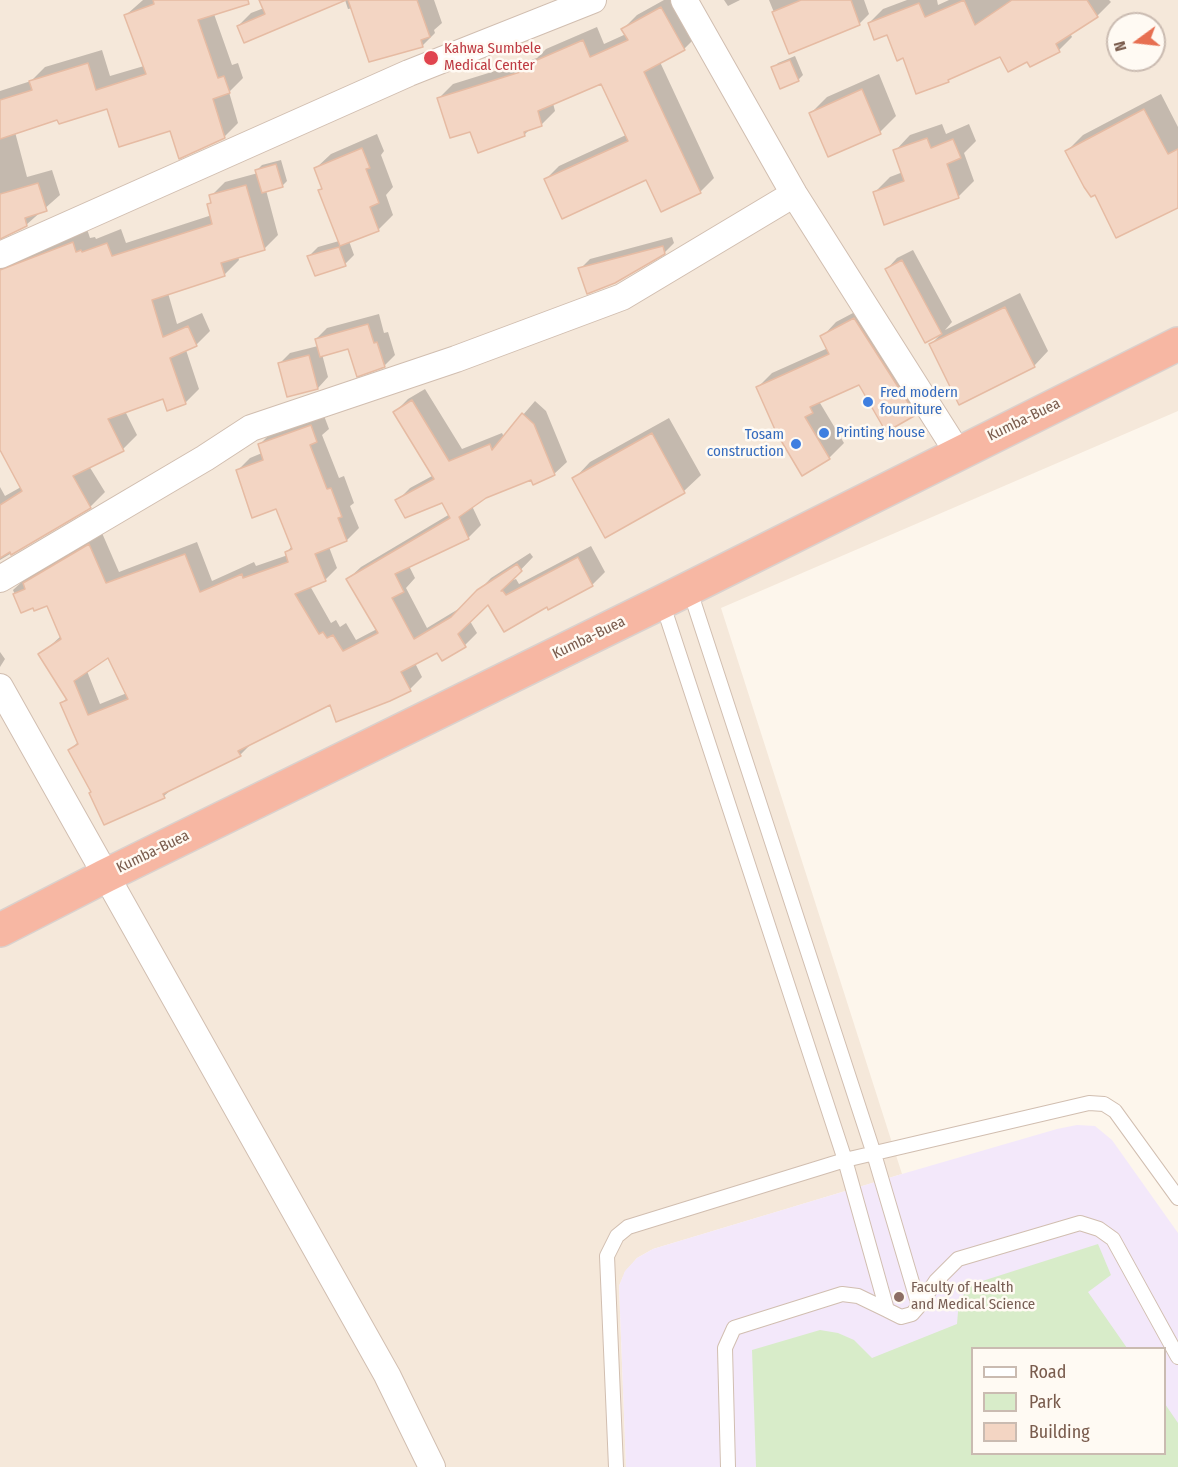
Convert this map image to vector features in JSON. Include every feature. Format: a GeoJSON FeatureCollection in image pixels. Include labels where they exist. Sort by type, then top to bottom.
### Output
{"type":"FeatureCollection","features":[{"type":"Feature","properties":{"kind":"highway","name":"Kumba-Buea"},"geometry":{"type":"LineString","coordinates":[[0,930],[1178,344]]}},
{"type":"Feature","properties":{"kind":"street"},"geometry":{"type":"LineString","coordinates":[[0,255],[409,73],[593,0]]}},
{"type":"Feature","properties":{"kind":"street"},"geometry":{"type":"LineString","coordinates":[[684,0],[794,194],[958,453]]}},
{"type":"Feature","properties":{"kind":"street"},"geometry":{"type":"LineString","coordinates":[[0,579],[205,458],[251,428],[456,359],[622,297],[794,194]]}},
{"type":"Feature","properties":{"kind":"street"},"geometry":{"type":"LineString","coordinates":[[0,687],[387,1375],[432,1467]]}},
{"type":"Feature","properties":{"kind":"lane"},"geometry":{"type":"LineString","coordinates":[[676,595],[874,1154],[919,1306]]}},
{"type":"Feature","properties":{"kind":"lane"},"geometry":{"type":"LineString","coordinates":[[676,595],[845,1160],[887,1310]]}},
{"type":"Feature","properties":{"kind":"lane"},"geometry":{"type":"LineString","coordinates":[[616,1467],[607,1256],[616,1236],[628,1227],[845,1160],[1089,1103],[1104,1104],[1115,1111],[1178,1198]]}},
{"type":"Feature","properties":{"kind":"lane"},"geometry":{"type":"LineString","coordinates":[[728,1467],[725,1348],[734,1328],[842,1294],[858,1296],[901,1317],[912,1314],[936,1281],[958,1258],[1080,1223],[1099,1229],[1113,1239],[1178,1357]]}},
{"type":"Feature","properties":{"kind":"shaded area"},"geometry":{"type":"Polygon","coordinates":[[[0,0],[1178,0],[1178,411],[721,608],[902,1174],[653,1249],[637,1258],[625,1272],[619,1286],[626,1467],[0,1467],[0,0]]]}},
{"type":"Feature","properties":{"kind":"shaded area","name":"Faculty of Health and Medical Science"},"geometry":{"type":"Polygon","coordinates":[[[1077,1125],[1095,1126],[1112,1140],[1178,1233],[1178,1467],[626,1467],[619,1286],[625,1271],[637,1258],[653,1249],[902,1174],[1077,1125]]]}},
{"type":"Feature","properties":{"kind":"green space"},"geometry":{"type":"Polygon","coordinates":[[[1098,1244],[1111,1275],[1088,1292],[1126,1347],[971,1347],[971,1455],[1166,1455],[1166,1405],[1178,1423],[1178,1467],[756,1467],[752,1350],[820,1330],[838,1333],[854,1340],[872,1358],[957,1324],[959,1300],[973,1284],[1098,1244]]]}},
{"type":"Feature","properties":{"kind":"building"},"geometry":{"type":"Polygon","coordinates":[[[153,0],[248,0],[249,4],[198,20],[218,78],[224,76],[230,93],[213,99],[225,138],[179,159],[170,131],[119,147],[107,109],[59,124],[57,120],[0,139],[0,100],[32,90],[29,81],[88,63],[96,90],[146,74],[124,15],[154,4],[153,0]]]}},
{"type":"Feature","properties":{"kind":"building"},"geometry":{"type":"Polygon","coordinates":[[[259,0],[346,0],[244,43],[237,26],[265,14],[259,0]]]}},
{"type":"Feature","properties":{"kind":"building"},"geometry":{"type":"Polygon","coordinates":[[[348,0],[417,0],[430,37],[421,40],[423,47],[369,62],[348,0]]]}},
{"type":"Feature","properties":{"kind":"building"},"geometry":{"type":"Polygon","coordinates":[[[801,0],[851,0],[860,25],[789,54],[772,12],[801,0]]]}},
{"type":"Feature","properties":{"kind":"building"},"geometry":{"type":"Polygon","coordinates":[[[964,0],[975,25],[1012,0],[1087,0],[1098,17],[1056,44],[1060,52],[1030,67],[1027,62],[1008,72],[1000,57],[948,80],[949,82],[916,94],[903,58],[897,61],[887,35],[874,40],[868,23],[919,3],[925,17],[964,0]]]}},
{"type":"Feature","properties":{"kind":"building"},"geometry":{"type":"Polygon","coordinates":[[[661,7],[685,50],[644,72],[701,193],[661,212],[646,180],[562,219],[544,179],[628,141],[601,84],[538,111],[542,126],[524,132],[525,136],[478,153],[470,132],[450,138],[437,98],[533,68],[530,63],[583,40],[590,57],[628,40],[621,29],[661,7]]]}},
{"type":"Feature","properties":{"kind":"building"},"geometry":{"type":"Polygon","coordinates":[[[790,60],[799,81],[780,89],[771,67],[790,60]]]}},
{"type":"Feature","properties":{"kind":"building"},"geometry":{"type":"Polygon","coordinates":[[[862,89],[881,134],[828,157],[809,113],[862,89]]]}},
{"type":"Feature","properties":{"kind":"building"},"geometry":{"type":"Polygon","coordinates":[[[1144,109],[1168,154],[1178,149],[1178,208],[1116,238],[1095,195],[1091,197],[1084,187],[1065,151],[1144,109]]]}},
{"type":"Feature","properties":{"kind":"building"},"geometry":{"type":"Polygon","coordinates":[[[927,138],[931,148],[953,139],[961,158],[947,164],[959,198],[884,225],[873,192],[904,181],[893,150],[927,138]]]}},
{"type":"Feature","properties":{"kind":"building"},"geometry":{"type":"Polygon","coordinates":[[[362,148],[370,168],[366,169],[379,203],[370,207],[379,231],[340,246],[318,190],[322,189],[314,168],[362,148]]]}},
{"type":"Feature","properties":{"kind":"building"},"geometry":{"type":"Polygon","coordinates":[[[276,164],[283,187],[262,193],[255,170],[276,164]]]}},
{"type":"Feature","properties":{"kind":"building"},"geometry":{"type":"Polygon","coordinates":[[[38,183],[47,211],[25,218],[27,226],[0,239],[0,194],[38,183]]]}},
{"type":"Feature","properties":{"kind":"building"},"geometry":{"type":"Polygon","coordinates":[[[246,185],[265,250],[221,263],[225,276],[152,300],[163,337],[188,326],[197,346],[170,358],[186,404],[167,411],[163,399],[108,419],[124,451],[73,476],[91,508],[11,555],[10,552],[0,558],[0,505],[22,491],[0,450],[0,270],[73,242],[76,252],[107,243],[112,256],[212,224],[207,204],[211,203],[209,195],[246,185]]]}},
{"type":"Feature","properties":{"kind":"building"},"geometry":{"type":"Polygon","coordinates":[[[663,246],[665,254],[615,283],[587,294],[578,268],[663,246]]]}},
{"type":"Feature","properties":{"kind":"building"},"geometry":{"type":"Polygon","coordinates":[[[339,247],[346,266],[315,276],[307,256],[339,247]]]}},
{"type":"Feature","properties":{"kind":"building"},"geometry":{"type":"Polygon","coordinates":[[[902,260],[942,334],[925,343],[885,269],[902,260]]]}},
{"type":"Feature","properties":{"kind":"building"},"geometry":{"type":"Polygon","coordinates":[[[1005,307],[1035,367],[959,405],[929,344],[1005,307]]]}},
{"type":"Feature","properties":{"kind":"building"},"geometry":{"type":"Polygon","coordinates":[[[854,318],[916,415],[886,432],[859,385],[810,407],[813,413],[805,417],[830,459],[802,476],[776,432],[756,387],[829,354],[820,336],[854,318]]]}},
{"type":"Feature","properties":{"kind":"building"},"geometry":{"type":"Polygon","coordinates":[[[368,324],[385,367],[357,377],[348,349],[320,357],[315,339],[368,324]]]}},
{"type":"Feature","properties":{"kind":"building"},"geometry":{"type":"Polygon","coordinates":[[[309,355],[318,389],[287,397],[278,363],[309,355]]]}},
{"type":"Feature","properties":{"kind":"building"},"geometry":{"type":"Polygon","coordinates":[[[412,400],[449,461],[490,444],[492,450],[522,413],[534,424],[555,475],[533,485],[531,480],[486,498],[459,517],[469,539],[395,574],[404,592],[392,598],[414,639],[451,617],[477,590],[517,564],[522,571],[501,591],[506,595],[578,557],[593,586],[548,610],[547,607],[504,632],[488,605],[458,634],[466,647],[442,661],[437,653],[401,672],[411,691],[336,722],[330,705],[238,751],[241,756],[163,794],[165,798],[104,825],[89,793],[91,792],[68,750],[78,744],[60,703],[67,700],[38,654],[61,639],[47,606],[21,613],[13,594],[25,589],[23,583],[89,544],[106,583],[185,554],[200,592],[242,574],[243,578],[288,562],[285,552],[292,549],[276,509],[252,518],[236,470],[263,460],[258,444],[311,425],[317,442],[310,445],[327,489],[331,488],[342,517],[338,518],[347,541],[315,554],[326,581],[295,594],[319,634],[323,632],[327,638],[333,635],[343,651],[378,633],[346,579],[450,518],[442,503],[405,518],[395,500],[434,479],[393,412],[412,400]],[[108,658],[74,681],[88,715],[128,699],[108,658]]]}},
{"type":"Feature","properties":{"kind":"building"},"geometry":{"type":"Polygon","coordinates":[[[652,433],[685,493],[605,538],[572,478],[652,433]]]}},
{"type":"Feature","properties":{"kind":"place","name":"Kahwa Sumbele Medical Center"},"geometry":{"type":"Point","coordinates":[431,58]}},
{"type":"Feature","properties":{"kind":"place","name":"Fred modern fourniture"},"geometry":{"type":"Point","coordinates":[868,402]}},
{"type":"Feature","properties":{"kind":"place","name":"Printing house"},"geometry":{"type":"Point","coordinates":[824,433]}},
{"type":"Feature","properties":{"kind":"place","name":"Tosam construction"},"geometry":{"type":"Point","coordinates":[796,444]}},
{"type":"Feature","properties":{"kind":"place","name":"Faculty of Health and Medical Science"},"geometry":{"type":"Point","coordinates":[899,1297]}}]}
